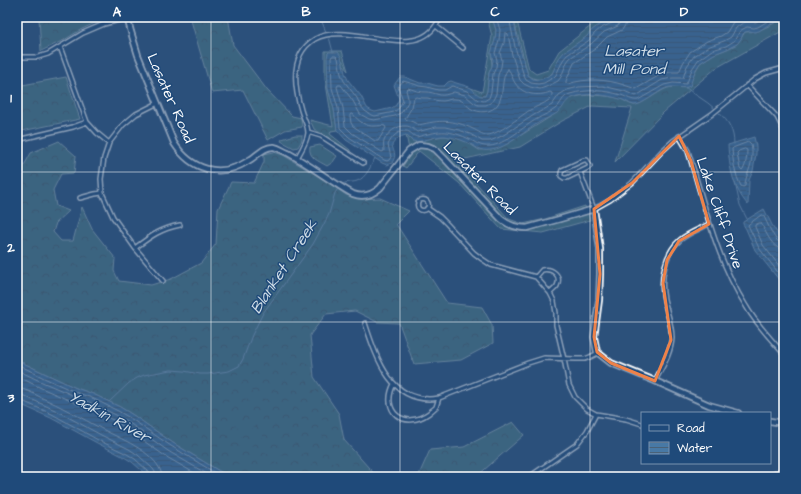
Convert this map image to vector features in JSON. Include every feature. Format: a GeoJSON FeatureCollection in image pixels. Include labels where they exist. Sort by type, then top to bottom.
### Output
{"type":"FeatureCollection","features":[{"type":"Feature","properties":{"kind":"highway"},"geometry":{"type":"LineString","coordinates":[[772,477],[784,470]]}},
{"type":"Feature","properties":{"kind":"street"},"geometry":{"type":"LineString","coordinates":[[297,158],[306,141],[308,132],[300,106],[295,76],[298,58],[307,46],[319,37],[334,34],[355,35],[397,41],[411,41],[427,35],[436,26],[440,17]]}},
{"type":"Feature","properties":{"kind":"street"},"geometry":{"type":"LineString","coordinates":[[17,57],[38,57],[48,54],[83,33],[104,24],[127,18]]}},
{"type":"Feature","properties":{"kind":"street","name":"Lasater Road"},"geometry":{"type":"LineString","coordinates":[[127,18],[136,50],[177,148],[185,157],[196,165],[215,170],[228,169],[245,163],[264,149],[271,147],[277,148],[297,158],[347,190],[360,196],[374,193],[380,188],[409,151],[416,146],[425,145],[431,147],[444,158],[501,218],[511,226],[522,228],[527,228],[594,209],[610,200],[632,183],[662,151],[679,136],[712,114],[747,85],[766,73],[784,68]]}},
{"type":"Feature","properties":{"kind":"street"},"geometry":{"type":"LineString","coordinates":[[436,26],[464,48]]}},
{"type":"Feature","properties":{"kind":"street"},"geometry":{"type":"LineString","coordinates":[[60,47],[88,122],[108,143]]}},
{"type":"Feature","properties":{"kind":"street"},"geometry":{"type":"LineString","coordinates":[[747,85],[777,117],[784,131]]}},
{"type":"Feature","properties":{"kind":"street"},"geometry":{"type":"LineString","coordinates":[[158,103],[136,114],[123,125],[108,143],[101,179],[102,193],[113,217],[135,248],[163,281]]}},
{"type":"Feature","properties":{"kind":"street"},"geometry":{"type":"LineString","coordinates":[[17,140],[88,122]]}},
{"type":"Feature","properties":{"kind":"street"},"geometry":{"type":"LineString","coordinates":[[308,132],[320,136],[363,163]]}},
{"type":"Feature","properties":{"kind":"street","name":"Lake Cliff Drive"},"geometry":{"type":"LineString","coordinates":[[679,136],[686,147],[722,261],[734,287],[746,308],[760,327],[784,354]]}},
{"type":"Feature","properties":{"kind":"street"},"geometry":{"type":"LineString","coordinates":[[587,160],[590,166],[580,172],[564,178],[561,176],[562,170],[587,160]]}},
{"type":"Feature","properties":{"kind":"street"},"geometry":{"type":"LineString","coordinates":[[580,172],[594,209],[600,249],[599,300],[594,337],[597,352],[611,363],[709,405],[734,412]]}},
{"type":"Feature","properties":{"kind":"street"},"geometry":{"type":"LineString","coordinates":[[80,198],[102,193]]}},
{"type":"Feature","properties":{"kind":"street"},"geometry":{"type":"LineString","coordinates":[[427,208],[444,221],[474,253],[491,265],[536,277],[550,293],[554,301],[556,325],[569,385],[575,397],[587,409],[596,414],[626,419],[641,424]]}},
{"type":"Feature","properties":{"kind":"street"},"geometry":{"type":"LineString","coordinates":[[655,381],[667,356],[672,340],[663,283],[667,260],[679,241],[691,233],[710,224]]}},
{"type":"Feature","properties":{"kind":"street"},"geometry":{"type":"LineString","coordinates":[[135,248],[153,234],[180,225]]}},
{"type":"Feature","properties":{"kind":"street"},"geometry":{"type":"LineString","coordinates":[[536,277],[542,270],[550,270],[555,272],[558,283],[550,293]]}},
{"type":"Feature","properties":{"kind":"street"},"geometry":{"type":"LineString","coordinates":[[365,323],[370,340],[383,369],[394,384],[408,394],[420,399],[439,398],[544,358],[585,359],[598,353]]}},
{"type":"Feature","properties":{"kind":"street"},"geometry":{"type":"LineString","coordinates":[[394,384],[390,395],[390,404],[396,414],[407,420],[413,420],[425,416],[436,407],[439,398]]}},
{"type":"Feature","properties":{"kind":"street"},"geometry":{"type":"LineString","coordinates":[[530,477],[577,444],[596,414]]}},
{"type":"Feature","properties":{"kind":"street"},"geometry":{"type":"LineString","coordinates":[[771,421],[784,423]]}},
{"type":"Feature","properties":{"kind":"highlighted area"},"geometry":{"type":"Polygon","coordinates":[[[679,136],[691,161],[709,224],[679,241],[667,260],[663,283],[671,340],[655,381],[611,363],[597,352],[594,337],[600,274],[594,209],[632,183],[679,136]]]}},
{"type":"Feature","properties":{"kind":"green space"},"geometry":{"type":"Polygon","coordinates":[[[17,17],[108,17],[41,51],[39,18],[17,19],[17,17]]]}},
{"type":"Feature","properties":{"kind":"green space"},"geometry":{"type":"Polygon","coordinates":[[[190,17],[228,17],[233,45],[267,90],[292,116],[301,118],[302,127],[285,130],[268,140],[243,90],[212,93],[190,17]]]}},
{"type":"Feature","properties":{"kind":"green space"},"geometry":{"type":"Polygon","coordinates":[[[487,17],[492,17],[496,30],[495,40],[491,53],[492,66],[489,73],[487,91],[485,96],[479,96],[468,87],[482,92],[492,36],[487,17]]]}},
{"type":"Feature","properties":{"kind":"green space"},"geometry":{"type":"Polygon","coordinates":[[[513,17],[516,17],[529,69],[536,74],[548,70],[559,51],[601,18],[621,17],[568,50],[559,58],[555,69],[550,75],[539,79],[528,75],[513,17]]]}},
{"type":"Feature","properties":{"kind":"green space"},"geometry":{"type":"Polygon","coordinates":[[[784,18],[784,30],[716,68],[664,112],[615,162],[632,108],[592,106],[562,121],[520,147],[456,161],[509,219],[523,224],[545,219],[585,206],[590,220],[543,233],[501,229],[459,183],[419,151],[406,168],[403,166],[410,154],[406,135],[412,141],[444,136],[467,142],[479,150],[498,148],[507,144],[558,112],[566,101],[574,97],[588,95],[609,96],[635,105],[668,88],[686,88],[700,63],[714,54],[737,44],[745,32],[751,32],[770,26],[784,18]]]}},
{"type":"Feature","properties":{"kind":"green space"},"geometry":{"type":"Polygon","coordinates":[[[325,51],[342,51],[348,71],[343,65],[343,61],[328,53],[328,89],[334,109],[337,130],[331,131],[330,134],[350,150],[350,152],[314,129],[310,120],[333,126],[325,78],[325,51]]]}},
{"type":"Feature","properties":{"kind":"green space"},"geometry":{"type":"Polygon","coordinates":[[[66,77],[80,119],[17,132],[17,86],[66,77]]]}},
{"type":"Feature","properties":{"kind":"green space"},"geometry":{"type":"Polygon","coordinates":[[[295,135],[302,135],[302,140],[298,147],[294,148],[281,141],[282,139],[295,135]]]}},
{"type":"Feature","properties":{"kind":"green space"},"geometry":{"type":"Polygon","coordinates":[[[59,141],[76,156],[74,173],[61,174],[53,190],[56,206],[69,211],[56,223],[53,232],[61,241],[73,241],[82,207],[92,229],[115,258],[114,271],[119,281],[151,285],[171,279],[201,263],[216,244],[218,209],[231,182],[254,183],[264,162],[264,154],[274,152],[283,155],[346,195],[359,199],[380,198],[409,211],[396,224],[447,303],[482,307],[492,325],[493,343],[461,360],[414,364],[399,323],[377,322],[355,311],[326,314],[310,335],[314,377],[339,414],[344,440],[377,477],[229,477],[173,443],[120,407],[17,360],[17,178],[31,153],[59,141]]]}},
{"type":"Feature","properties":{"kind":"green space"},"geometry":{"type":"Polygon","coordinates":[[[320,145],[337,156],[333,162],[327,166],[312,157],[310,151],[310,147],[320,145]]]}},
{"type":"Feature","properties":{"kind":"green space"},"geometry":{"type":"Polygon","coordinates":[[[513,422],[524,435],[476,477],[418,477],[430,450],[464,447],[513,422]]]}},
{"type":"Feature","properties":{"kind":"water","name":"Lasater Mill Pond"},"geometry":{"type":"Polygon","coordinates":[[[492,17],[513,17],[519,46],[528,75],[533,79],[538,80],[552,74],[559,58],[564,52],[586,37],[599,25],[616,17],[784,18],[759,31],[745,32],[737,44],[714,54],[700,63],[695,71],[690,86],[684,88],[666,88],[637,105],[604,96],[578,96],[569,99],[557,113],[538,123],[509,143],[497,149],[483,150],[461,140],[445,136],[416,142],[406,135],[398,138],[392,145],[395,154],[394,158],[392,163],[387,165],[346,140],[337,130],[334,109],[328,89],[327,58],[329,52],[338,52],[341,56],[348,80],[361,96],[367,108],[375,112],[392,108],[396,105],[399,99],[394,85],[400,77],[405,77],[420,83],[438,86],[444,86],[451,81],[469,87],[479,95],[485,96],[493,60],[491,53],[496,30],[492,17]]]}},
{"type":"Feature","properties":{"kind":"water"},"geometry":{"type":"Polygon","coordinates":[[[754,137],[756,154],[753,171],[749,180],[748,205],[735,184],[729,161],[728,145],[754,137]]]}},
{"type":"Feature","properties":{"kind":"water"},"geometry":{"type":"Polygon","coordinates":[[[764,209],[772,225],[784,243],[784,286],[755,250],[743,224],[743,222],[764,209]]]}},
{"type":"Feature","properties":{"kind":"water","name":"Yadkin River"},"geometry":{"type":"Polygon","coordinates":[[[17,360],[120,407],[173,443],[229,477],[149,477],[124,457],[51,418],[17,403],[17,360]]]}},
{"type":"Feature","properties":{"kind":"waterway"},"geometry":{"type":"LineString","coordinates":[[320,17],[326,32]]}},
{"type":"Feature","properties":{"kind":"waterway"},"geometry":{"type":"LineString","coordinates":[[329,37],[333,52]]}},
{"type":"Feature","properties":{"kind":"waterway"},"geometry":{"type":"LineString","coordinates":[[685,87],[715,109]]}},
{"type":"Feature","properties":{"kind":"waterway"},"geometry":{"type":"LineString","coordinates":[[719,113],[726,119],[730,127],[734,144]]}},
{"type":"Feature","properties":{"kind":"waterway","name":"Blanket Creek"},"geometry":{"type":"LineString","coordinates":[[341,185],[357,181],[363,177],[375,158]]}},
{"type":"Feature","properties":{"kind":"waterway"},"geometry":{"type":"LineString","coordinates":[[735,183],[740,205],[747,219]]}},
{"type":"Feature","properties":{"kind":"waterway","name":"Blanket Creek"},"geometry":{"type":"LineString","coordinates":[[109,402],[129,383],[144,375],[171,370],[208,374],[229,371],[239,366],[263,313],[313,244],[329,214],[335,193],[339,187]]}}]}
